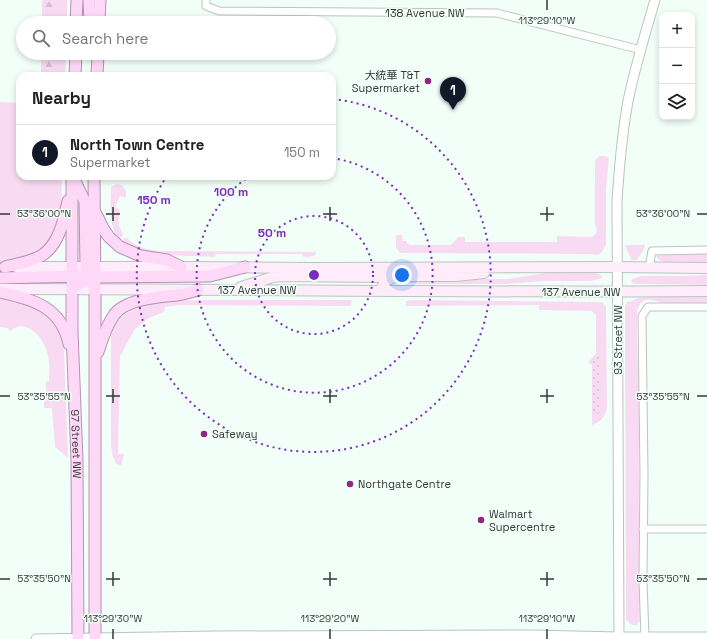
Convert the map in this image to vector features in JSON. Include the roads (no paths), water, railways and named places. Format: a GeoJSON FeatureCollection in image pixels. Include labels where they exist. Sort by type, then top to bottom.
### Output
{"type":"FeatureCollection","features":[{"type":"Feature","properties":{"kind":"main road"},"geometry":{"type":"LineString","coordinates":[[76,16],[77,0]]}},
{"type":"Feature","properties":{"kind":"main road"},"geometry":{"type":"LineString","coordinates":[[89,0],[90,16]]}},
{"type":"Feature","properties":{"kind":"main road"},"geometry":{"type":"LineString","coordinates":[[99,16],[100,0]]}},
{"type":"Feature","properties":{"kind":"main road"},"geometry":{"type":"LineString","coordinates":[[75,72],[76,60]]}},
{"type":"Feature","properties":{"kind":"main road"},"geometry":{"type":"LineString","coordinates":[[97,72],[98,60]]}},
{"type":"Feature","properties":{"kind":"main road"},"geometry":{"type":"LineString","coordinates":[[2,267],[28,261],[40,256],[53,244],[60,232],[71,180]]}},
{"type":"Feature","properties":{"kind":"main road","name":"97 Street NW"},"geometry":{"type":"LineString","coordinates":[[72,180],[72,331],[77,461],[78,639]]}},
{"type":"Feature","properties":{"kind":"main road"},"geometry":{"type":"LineString","coordinates":[[74,180],[86,202],[90,273]]}},
{"type":"Feature","properties":{"kind":"main road","name":"97 Street NW"},"geometry":{"type":"LineString","coordinates":[[94,180],[95,211],[90,273],[95,289],[95,639]]}},
{"type":"Feature","properties":{"kind":"main road"},"geometry":{"type":"LineString","coordinates":[[95,211],[104,230],[120,247],[141,256],[167,260],[181,266]]}},
{"type":"Feature","properties":{"kind":"main road","name":"137 Avenue NW"},"geometry":{"type":"LineString","coordinates":[[90,273],[181,266],[391,268],[707,268]]}},
{"type":"Feature","properties":{"kind":"main road"},"geometry":{"type":"LineString","coordinates":[[2,267],[72,272],[80,276],[90,273],[210,276],[245,267]]}},
{"type":"Feature","properties":{"kind":"main road"},"geometry":{"type":"LineString","coordinates":[[232,290],[273,277],[378,277],[386,274],[391,268]]}},
{"type":"Feature","properties":{"kind":"main road"},"geometry":{"type":"LineString","coordinates":[[380,291],[384,283],[390,278],[398,276],[456,276],[534,268]]}},
{"type":"Feature","properties":{"kind":"main road"},"geometry":{"type":"LineString","coordinates":[[0,278],[72,272]]}},
{"type":"Feature","properties":{"kind":"main road"},"geometry":{"type":"LineString","coordinates":[[73,288],[90,273]]}},
{"type":"Feature","properties":{"kind":"main road","name":"137 Avenue NW"},"geometry":{"type":"LineString","coordinates":[[0,290],[73,288],[380,291],[707,291]]}},
{"type":"Feature","properties":{"kind":"main road"},"geometry":{"type":"LineString","coordinates":[[0,290],[26,298],[50,310],[60,320],[68,338],[73,362]]}},
{"type":"Feature","properties":{"kind":"main road"},"geometry":{"type":"LineString","coordinates":[[95,360],[106,330],[114,315],[122,307],[154,298],[198,290]]}},
{"type":"Feature","properties":{"kind":"street","name":"93 Street NW"},"geometry":{"type":"LineString","coordinates":[[619,637],[617,202],[620,154],[628,102],[640,50],[655,0]]}},
{"type":"Feature","properties":{"kind":"street","name":"138 Avenue NW"},"geometry":{"type":"LineString","coordinates":[[206,3],[219,11],[497,13],[640,50]]}},
{"type":"Feature","properties":{"kind":"street"},"geometry":{"type":"LineString","coordinates":[[649,268],[652,251],[707,250]]}},
{"type":"Feature","properties":{"kind":"street"},"geometry":{"type":"LineString","coordinates":[[644,637],[642,316],[648,307],[707,308]]}},
{"type":"Feature","properties":{"kind":"street"},"geometry":{"type":"LineString","coordinates":[[643,529],[707,529]]}},
{"type":"Feature","properties":{"kind":"street"},"geometry":{"type":"LineString","coordinates":[[36,639],[215,637],[707,637]]}},
{"type":"Feature","properties":{"kind":"place","name":"大統華 T&T Supermarket"},"geometry":{"type":"Point","coordinates":[428,81]}},
{"type":"Feature","properties":{"kind":"place","name":"North Town Centre"},"geometry":{"type":"Point","coordinates":[453,110]}},
{"type":"Feature","properties":{"kind":"place","name":"Safeway"},"geometry":{"type":"Point","coordinates":[204,434]}},
{"type":"Feature","properties":{"kind":"place","name":"Northgate Centre"},"geometry":{"type":"Point","coordinates":[350,484]}},
{"type":"Feature","properties":{"kind":"place","name":"Walmart Supercentre"},"geometry":{"type":"Point","coordinates":[481,520]}}]}
